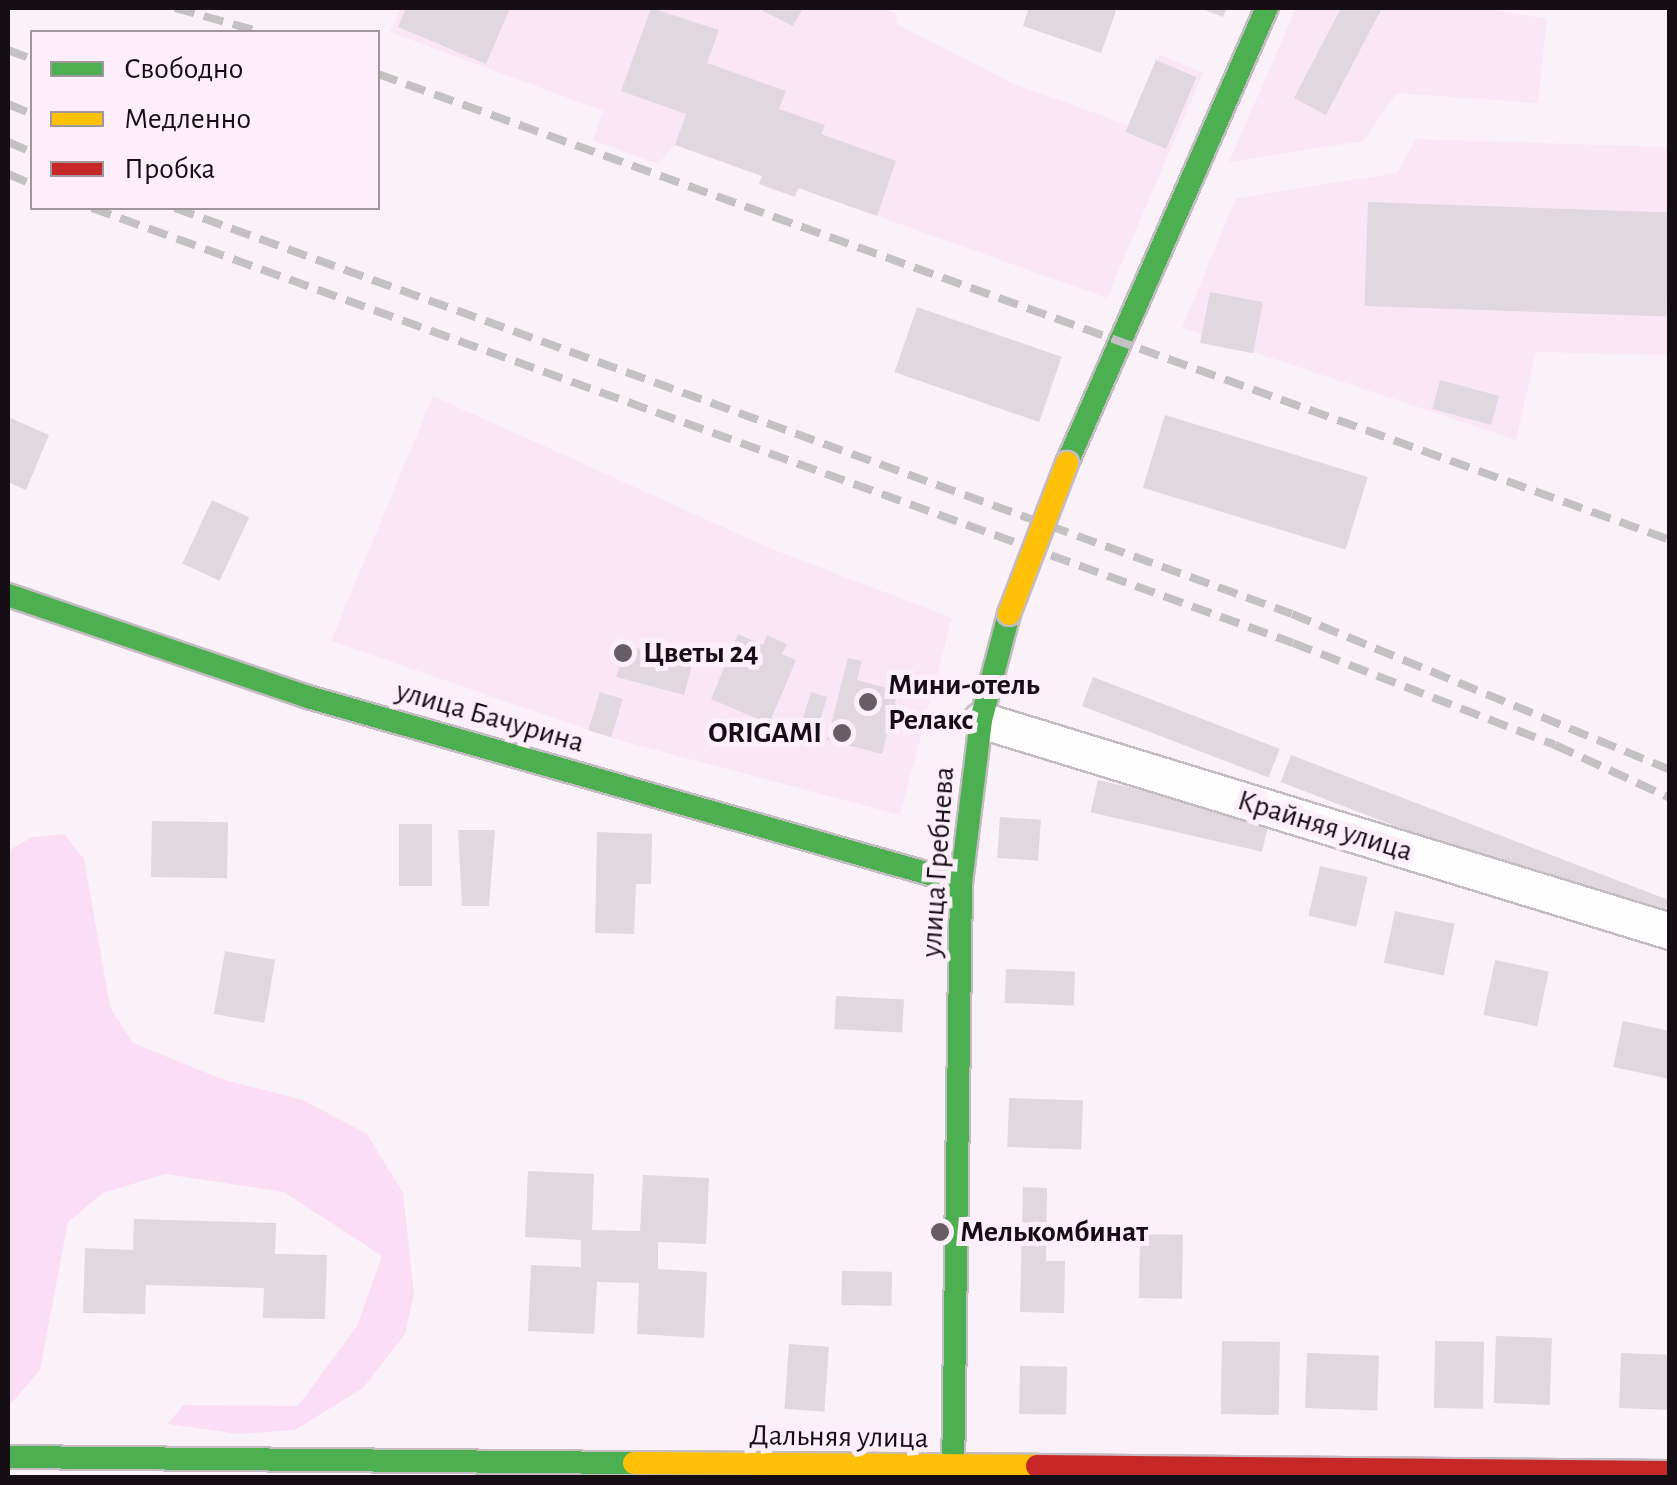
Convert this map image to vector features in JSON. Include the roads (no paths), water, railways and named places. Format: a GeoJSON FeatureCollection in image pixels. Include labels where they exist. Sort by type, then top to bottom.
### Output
{"type":"FeatureCollection","features":[{"type":"Feature","properties":{"kind":"street","name":"улица Гребнева"},"geometry":{"type":"LineString","coordinates":[[953,1473],[961,883],[981,720],[1009,614],[1067,462],[1267,8]]}},
{"type":"Feature","properties":{"kind":"street","name":"улица Бачурина"},"geometry":{"type":"LineString","coordinates":[[8,595],[308,697],[961,883]]}},
{"type":"Feature","properties":{"kind":"street","name":"Крайняя улица"},"geometry":{"type":"LineString","coordinates":[[981,720],[1670,932]]}},
{"type":"Feature","properties":{"kind":"street","name":"Дальняя улица"},"geometry":{"type":"LineString","coordinates":[[8,1457],[953,1473],[1670,1472]]}},
{"type":"Feature","properties":{"kind":"railway"},"geometry":{"type":"LineString","coordinates":[[175,8],[254,30]]}},
{"type":"Feature","properties":{"kind":"railway"},"geometry":{"type":"LineString","coordinates":[[8,50],[30,58]]}},
{"type":"Feature","properties":{"kind":"railway"},"geometry":{"type":"LineString","coordinates":[[380,75],[1670,540]]}},
{"type":"Feature","properties":{"kind":"railway"},"geometry":{"type":"LineString","coordinates":[[8,104],[30,113]]}},
{"type":"Feature","properties":{"kind":"railway"},"geometry":{"type":"LineString","coordinates":[[8,142],[30,151]]}},
{"type":"Feature","properties":{"kind":"railway"},"geometry":{"type":"LineString","coordinates":[[8,174],[30,183]]}},
{"type":"Feature","properties":{"kind":"railway"},"geometry":{"type":"LineString","coordinates":[[98,210],[1293,643],[1555,745],[1670,798]]}},
{"type":"Feature","properties":{"kind":"railway"},"geometry":{"type":"LineString","coordinates":[[181,210],[1292,614],[1670,770]]}},
{"type":"Feature","properties":{"kind":"place","name":"Цветы 24"},"geometry":{"type":"Point","coordinates":[623,653]}},
{"type":"Feature","properties":{"kind":"place","name":"Мини-отель Релакс"},"geometry":{"type":"Point","coordinates":[868,702]}},
{"type":"Feature","properties":{"kind":"place","name":"ORIGAMI"},"geometry":{"type":"Point","coordinates":[842,733]}},
{"type":"Feature","properties":{"kind":"place","name":"Мелькомбинат"},"geometry":{"type":"Point","coordinates":[940,1232]}}]}
